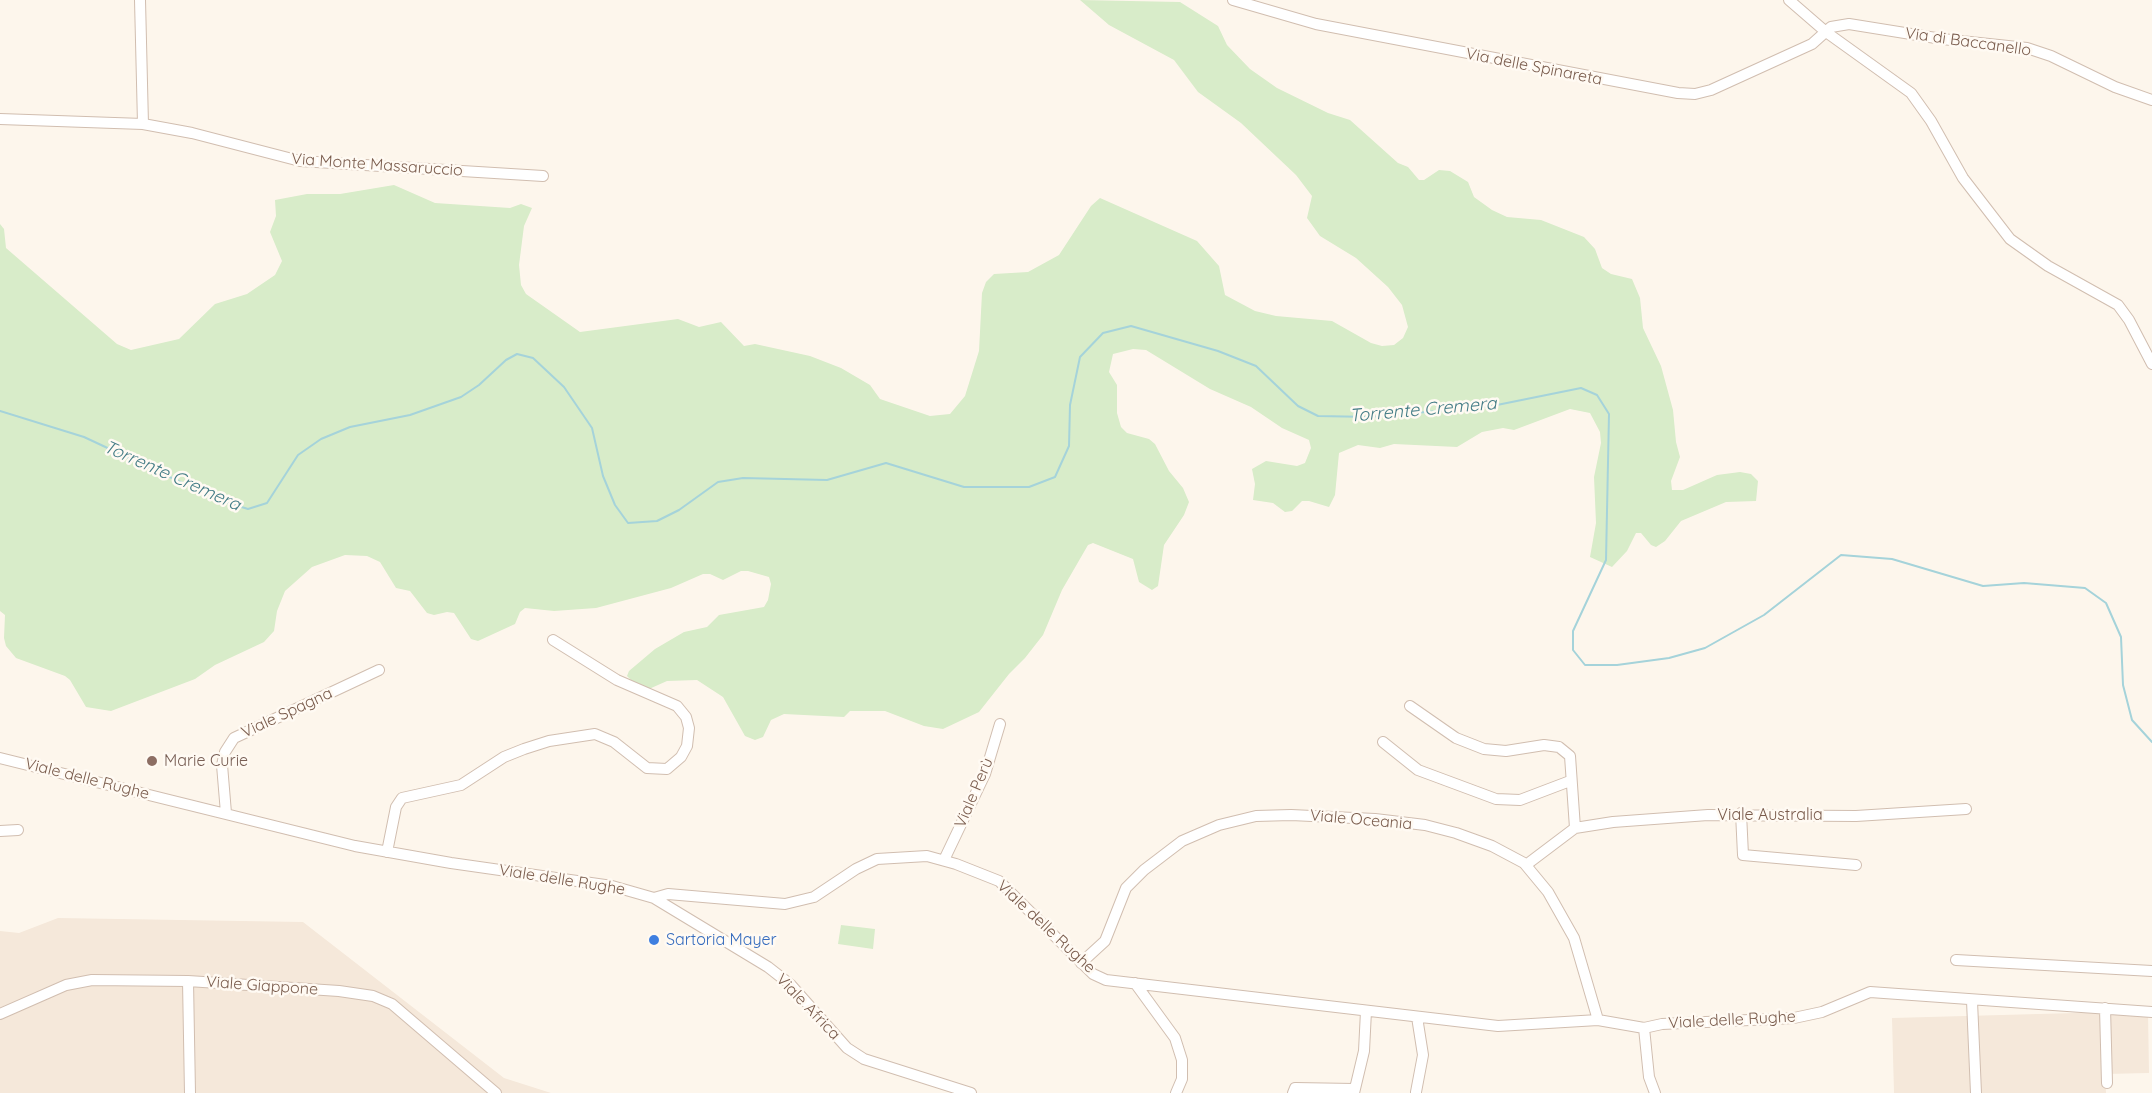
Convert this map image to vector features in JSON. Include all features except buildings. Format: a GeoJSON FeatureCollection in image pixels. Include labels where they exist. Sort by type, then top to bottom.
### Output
{"type":"FeatureCollection","features":[{"type":"Feature","properties":{"kind":"street"},"geometry":{"type":"LineString","coordinates":[[140,0],[143,124]]}},
{"type":"Feature","properties":{"kind":"street","name":"Via delle Spinareta"},"geometry":{"type":"LineString","coordinates":[[1233,0],[1316,24],[1685,94],[1711,90],[1812,44],[1826,32]]}},
{"type":"Feature","properties":{"kind":"street"},"geometry":{"type":"LineString","coordinates":[[1789,0],[1826,32],[1911,93],[1924,110],[1963,178],[2010,239],[2048,266],[2118,305],[2129,320],[2152,364]]}},
{"type":"Feature","properties":{"kind":"street","name":"Via di Baccanello"},"geometry":{"type":"LineString","coordinates":[[1826,32],[1835,26],[1854,24],[1942,39],[2027,48],[2056,58],[2115,87],[2152,100]]}},
{"type":"Feature","properties":{"kind":"street","name":"Via Monte Massaruccio"},"geometry":{"type":"LineString","coordinates":[[0,119],[143,124],[192,133],[300,161],[543,176]]}},
{"type":"Feature","properties":{"kind":"street"},"geometry":{"type":"LineString","coordinates":[[387,852],[396,807],[400,800],[410,795],[461,785],[504,757],[532,746],[595,734],[612,740],[647,768],[667,769],[681,758],[686,749],[689,732],[686,717],[677,706],[617,680],[553,640]]}},
{"type":"Feature","properties":{"kind":"street","name":"Viale Spagna"},"geometry":{"type":"LineString","coordinates":[[226,813],[222,765],[225,752],[234,738],[380,670]]}},
{"type":"Feature","properties":{"kind":"street"},"geometry":{"type":"LineString","coordinates":[[1410,706],[1456,738],[1484,749],[1506,751],[1544,745],[1559,747],[1570,756],[1575,828]]}},
{"type":"Feature","properties":{"kind":"street","name":"Viale Perù"},"geometry":{"type":"LineString","coordinates":[[944,861],[984,774],[1000,724]]}},
{"type":"Feature","properties":{"kind":"street"},"geometry":{"type":"LineString","coordinates":[[1383,742],[1418,770],[1496,799],[1520,800],[1570,781]]}},
{"type":"Feature","properties":{"kind":"street","name":"Viale delle Rughe"},"geometry":{"type":"LineString","coordinates":[[0,758],[387,852],[612,886],[654,898],[668,894],[785,904],[814,897],[856,869],[877,859],[909,856],[944,861],[999,881],[1081,963],[1093,974],[1106,980],[1366,1011],[1518,1027],[1598,1020],[1644,1028],[1662,1024],[1794,1018],[1822,1012],[1870,992],[2152,1012]]}},
{"type":"Feature","properties":{"kind":"street","name":"Viale Australia"},"geometry":{"type":"LineString","coordinates":[[1526,865],[1575,828],[1641,819],[1742,813],[1856,816],[1966,809]]}},
{"type":"Feature","properties":{"kind":"street"},"geometry":{"type":"LineString","coordinates":[[1742,813],[1743,855],[1856,865]]}},
{"type":"Feature","properties":{"kind":"street","name":"Viale Oceania"},"geometry":{"type":"LineString","coordinates":[[1081,963],[1105,941],[1126,888],[1144,870],[1182,841],[1220,825],[1256,816],[1312,816],[1425,825],[1492,846],[1526,865],[1548,892],[1574,938],[1598,1020]]}},
{"type":"Feature","properties":{"kind":"street"},"geometry":{"type":"LineString","coordinates":[[0,831],[18,830]]}},
{"type":"Feature","properties":{"kind":"street","name":"Viale Africa"},"geometry":{"type":"LineString","coordinates":[[654,898],[768,967],[797,992],[847,1048],[864,1059],[971,1093]]}},
{"type":"Feature","properties":{"kind":"street"},"geometry":{"type":"LineString","coordinates":[[1956,960],[2152,971]]}},
{"type":"Feature","properties":{"kind":"street"},"geometry":{"type":"LineString","coordinates":[[188,981],[190,1093]]}},
{"type":"Feature","properties":{"kind":"street","name":"Viale Giappone"},"geometry":{"type":"LineString","coordinates":[[0,1014],[78,982],[188,981],[339,991],[383,999],[433,1037],[487,1089],[496,1093]]}},
{"type":"Feature","properties":{"kind":"street"},"geometry":{"type":"LineString","coordinates":[[1135,983],[1175,1038],[1182,1060],[1182,1079],[1176,1093]]}},
{"type":"Feature","properties":{"kind":"street"},"geometry":{"type":"LineString","coordinates":[[1972,1001],[1976,1093]]}},
{"type":"Feature","properties":{"kind":"street"},"geometry":{"type":"LineString","coordinates":[[0,1003],[14,1007]]}},
{"type":"Feature","properties":{"kind":"street"},"geometry":{"type":"LineString","coordinates":[[2104,1008],[2107,1083]]}},
{"type":"Feature","properties":{"kind":"street"},"geometry":{"type":"LineString","coordinates":[[1293,1093],[1295,1088],[1354,1091],[1364,1051],[1366,1011]]}},
{"type":"Feature","properties":{"kind":"street"},"geometry":{"type":"LineString","coordinates":[[1416,1092],[1423,1055],[1417,1017]]}},
{"type":"Feature","properties":{"kind":"street"},"geometry":{"type":"LineString","coordinates":[[1644,1028],[1649,1077],[1655,1093]]}},
{"type":"Feature","properties":{"kind":"shaded area"},"geometry":{"type":"Polygon","coordinates":[[[58,918],[303,922],[504,1078],[551,1093],[0,1093],[0,931],[19,933],[58,918]]]}},
{"type":"Feature","properties":{"kind":"shaded area"},"geometry":{"type":"Polygon","coordinates":[[[2148,1011],[2149,1073],[2105,1074],[2106,1093],[1894,1093],[1892,1018],[2148,1011]]]}},
{"type":"Feature","properties":{"kind":"green space"},"geometry":{"type":"Polygon","coordinates":[[[1080,0],[1180,2],[1218,26],[1227,45],[1250,69],[1277,88],[1328,113],[1350,120],[1398,163],[1408,167],[1419,180],[1424,180],[1439,170],[1450,171],[1468,182],[1474,197],[1492,210],[1507,217],[1541,220],[1584,237],[1595,249],[1602,268],[1611,274],[1632,279],[1640,298],[1643,328],[1661,366],[1673,410],[1680,457],[1671,481],[1672,490],[1683,490],[1717,475],[1740,472],[1751,474],[1758,481],[1756,501],[1726,502],[1681,521],[1665,541],[1656,547],[1651,545],[1641,533],[1636,533],[1627,551],[1612,567],[1590,557],[1596,523],[1594,477],[1601,443],[1600,432],[1590,413],[1570,409],[1514,430],[1503,428],[1482,432],[1457,447],[1394,444],[1380,448],[1358,445],[1339,453],[1335,495],[1329,507],[1302,501],[1292,511],[1285,512],[1273,503],[1253,500],[1255,484],[1252,469],[1266,461],[1297,466],[1305,463],[1311,448],[1309,440],[1282,428],[1251,407],[1210,389],[1146,350],[1133,349],[1113,354],[1109,372],[1117,385],[1117,413],[1121,427],[1127,433],[1149,439],[1155,444],[1169,471],[1183,488],[1189,502],[1184,515],[1164,545],[1158,586],[1152,590],[1139,582],[1133,559],[1093,543],[1088,545],[1062,590],[1043,635],[1025,658],[1009,674],[979,712],[943,729],[924,726],[885,711],[850,711],[844,717],[784,714],[771,720],[763,737],[755,740],[745,736],[723,697],[697,680],[667,681],[649,689],[635,684],[627,676],[629,671],[655,649],[684,632],[707,627],[719,615],[764,607],[771,584],[769,577],[748,571],[741,571],[723,580],[710,574],[703,574],[671,588],[596,608],[554,611],[525,608],[520,612],[515,624],[478,641],[471,639],[454,613],[434,615],[427,613],[410,591],[396,588],[380,562],[367,556],[345,555],[312,567],[285,591],[277,611],[274,631],[264,642],[215,665],[195,679],[111,711],[86,707],[70,680],[65,676],[16,658],[6,646],[5,615],[0,611],[0,224],[4,229],[6,248],[117,344],[131,350],[179,339],[215,304],[247,294],[275,275],[282,261],[270,232],[276,216],[275,200],[307,194],[340,194],[394,185],[435,203],[510,208],[521,204],[532,208],[524,226],[519,265],[521,285],[526,294],[580,332],[678,319],[699,327],[721,322],[744,346],[755,344],[810,356],[841,368],[870,385],[880,399],[930,416],[950,414],[965,396],[979,351],[982,293],[986,282],[994,274],[1028,272],[1059,255],[1091,206],[1100,198],[1197,241],[1219,266],[1225,295],[1255,311],[1276,316],[1332,321],[1371,343],[1382,346],[1394,345],[1403,338],[1408,327],[1402,305],[1388,287],[1356,258],[1320,236],[1307,218],[1312,196],[1296,175],[1241,123],[1198,92],[1174,60],[1109,25],[1080,0]]]}},
{"type":"Feature","properties":{"kind":"green space"},"geometry":{"type":"Polygon","coordinates":[[[841,925],[875,929],[873,949],[838,944],[841,925]]]}},
{"type":"Feature","properties":{"kind":"waterway","name":"Torrente Cremera"},"geometry":{"type":"LineString","coordinates":[[0,411],[84,437],[219,500],[248,509],[267,503],[298,455],[321,439],[350,427],[410,415],[461,397],[479,385],[506,360],[517,354],[533,358],[564,387],[592,428],[603,476],[615,505],[628,523],[657,521],[679,510],[718,482],[743,478],[827,480],[886,463],[964,487],[1029,487],[1055,477],[1069,446],[1070,405],[1080,357],[1103,333],[1131,326],[1218,351],[1256,366],[1298,406],[1318,416],[1371,417],[1492,406],[1581,388],[1597,395],[1609,414],[1606,560],[1573,631],[1573,650],[1585,665],[1617,665],[1669,658],[1705,648],[1764,615],[1841,555],[1892,559],[1983,586],[2024,583],[2085,588],[2106,603],[2121,637],[2123,685],[2132,720],[2152,742]]}},
{"type":"Feature","properties":{"kind":"place","name":"Marie Curie"},"geometry":{"type":"Point","coordinates":[152,761]}},
{"type":"Feature","properties":{"kind":"place","name":"Sartoria Mayer"},"geometry":{"type":"Point","coordinates":[654,940]}}]}
